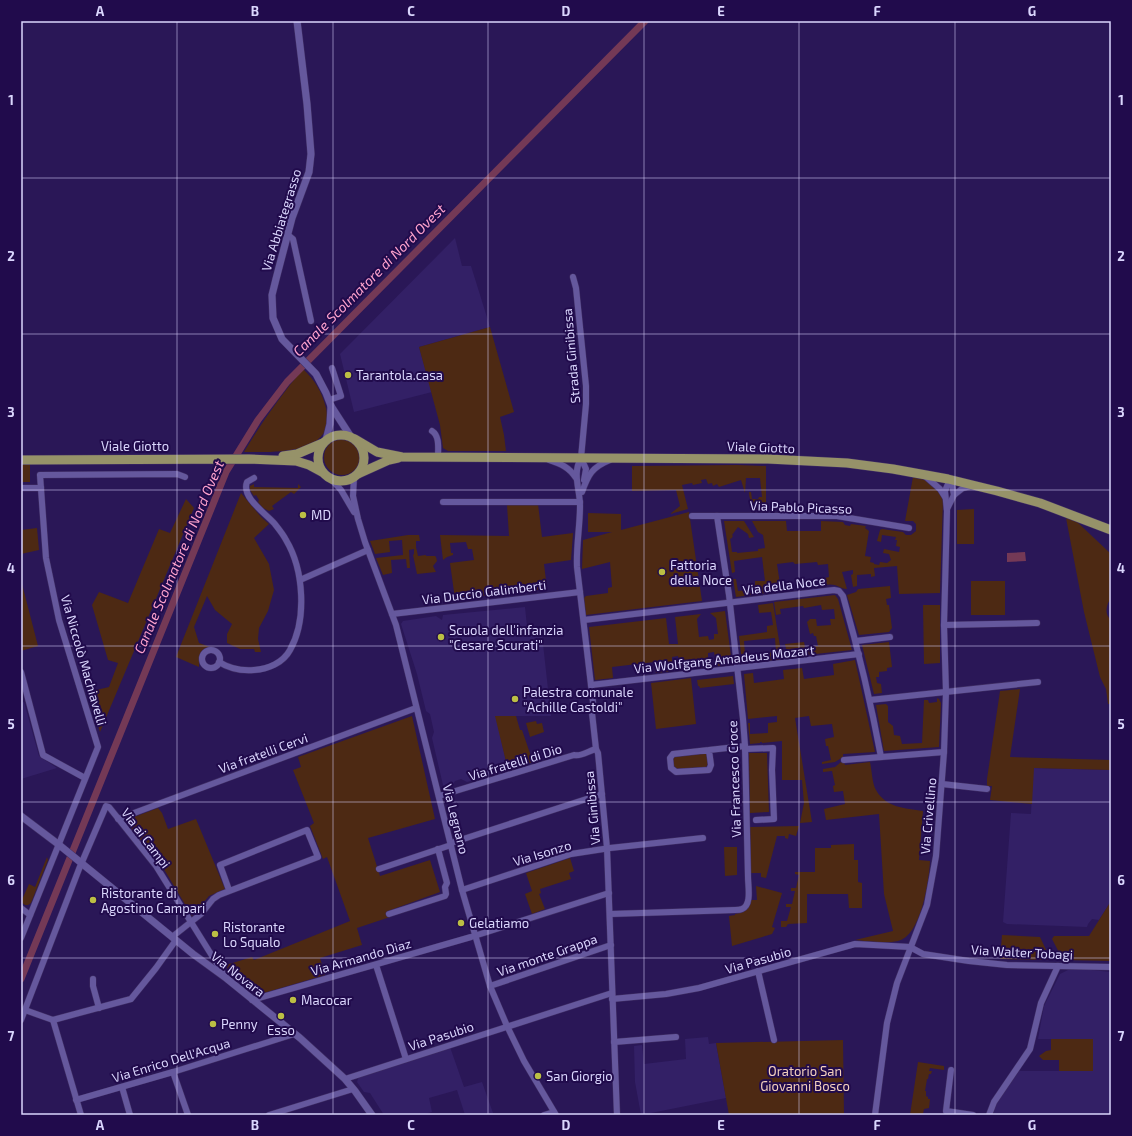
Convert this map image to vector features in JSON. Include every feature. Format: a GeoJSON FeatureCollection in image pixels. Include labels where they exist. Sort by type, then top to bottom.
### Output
{"type":"FeatureCollection","features":[{"type":"Feature","properties":{"kind":"main road","name":"Viale Giotto"},"geometry":{"type":"LineString","coordinates":[[249,459],[297,454],[324,442],[331,437],[339,435],[353,438],[377,452],[402,457],[768,459],[847,463],[893,469],[972,485],[1040,503],[1111,530]]}},
{"type":"Feature","properties":{"kind":"main road"},"geometry":{"type":"LineString","coordinates":[[353,438],[359,444],[364,456],[362,468],[356,476]]}},
{"type":"Feature","properties":{"kind":"main road"},"geometry":{"type":"LineString","coordinates":[[322,472],[318,459],[319,451],[324,442]]}},
{"type":"Feature","properties":{"kind":"main road","name":"Viale Giotto"},"geometry":{"type":"LineString","coordinates":[[21,460],[249,459],[296,461],[309,465],[330,478],[340,481],[356,476],[389,460],[402,457]]}},
{"type":"Feature","properties":{"kind":"street","name":"Via Abbiategrasso"},"geometry":{"type":"LineString","coordinates":[[296,21],[307,104],[311,154],[308,172],[288,235],[275,285],[272,306],[273,318],[282,339],[316,374],[330,403],[353,438]]}},
{"type":"Feature","properties":{"kind":"street"},"geometry":{"type":"LineString","coordinates":[[288,235],[292,239],[311,321]]}},
{"type":"Feature","properties":{"kind":"street","name":"Strada Ginibissa"},"geometry":{"type":"LineString","coordinates":[[573,277],[576,288],[586,386],[586,404],[581,458]]}},
{"type":"Feature","properties":{"kind":"street"},"geometry":{"type":"LineString","coordinates":[[324,442],[330,424],[330,403],[341,396],[332,368]]}},
{"type":"Feature","properties":{"kind":"street"},"geometry":{"type":"LineString","coordinates":[[432,431],[436,433],[437,437],[438,458]]}},
{"type":"Feature","properties":{"kind":"street"},"geometry":{"type":"LineString","coordinates":[[542,458],[563,464],[572,471],[576,478]]}},
{"type":"Feature","properties":{"kind":"street","name":"Via Ginibissa"},"geometry":{"type":"LineString","coordinates":[[580,502],[576,478],[577,465],[581,458]]}},
{"type":"Feature","properties":{"kind":"street","name":"Via Ginibissa"},"geometry":{"type":"LineString","coordinates":[[581,458],[586,469],[580,502],[576,557],[593,702],[592,713],[596,749],[598,753],[607,848],[617,1115]]}},
{"type":"Feature","properties":{"kind":"street","name":"Via Ginibissa"},"geometry":{"type":"LineString","coordinates":[[582,492],[587,477],[593,469],[615,458]]}},
{"type":"Feature","properties":{"kind":"street","name":"Via Niccolò Machiavelli"},"geometry":{"type":"LineString","coordinates":[[21,938],[60,846],[98,747],[59,620],[46,558],[40,475],[177,474],[185,477]]}},
{"type":"Feature","properties":{"kind":"street"},"geometry":{"type":"LineString","coordinates":[[924,475],[940,489],[946,498]]}},
{"type":"Feature","properties":{"kind":"street","name":"Via Legnano"},"geometry":{"type":"LineString","coordinates":[[356,476],[353,496],[358,519],[392,614],[407,668],[462,890],[490,986],[524,1061],[555,1114]]}},
{"type":"Feature","properties":{"kind":"street"},"geometry":{"type":"LineString","coordinates":[[219,662],[226,667],[249,670],[262,669],[276,664],[284,658],[292,647],[299,620],[301,603],[300,580],[294,559],[287,541],[275,524],[259,509],[247,492],[247,482],[254,478]]}},
{"type":"Feature","properties":{"kind":"street","name":"Via Legnano"},"geometry":{"type":"LineString","coordinates":[[330,478],[341,490],[358,519]]}},
{"type":"Feature","properties":{"kind":"street"},"geometry":{"type":"LineString","coordinates":[[952,480],[954,495]]}},
{"type":"Feature","properties":{"kind":"street","name":"Via Crivellino"},"geometry":{"type":"LineString","coordinates":[[875,1115],[887,1022],[897,983],[927,905],[936,856],[944,752],[946,692],[944,625],[947,510],[945,491],[948,484],[952,480]]}},
{"type":"Feature","properties":{"kind":"street"},"geometry":{"type":"LineString","coordinates":[[954,495],[963,488],[972,485]]}},
{"type":"Feature","properties":{"kind":"street"},"geometry":{"type":"LineString","coordinates":[[21,488],[41,488]]}},
{"type":"Feature","properties":{"kind":"street","name":"Via Crivellino"},"geometry":{"type":"LineString","coordinates":[[947,510],[954,495]]}},
{"type":"Feature","properties":{"kind":"street"},"geometry":{"type":"LineString","coordinates":[[443,502],[580,502]]}},
{"type":"Feature","properties":{"kind":"street","name":"Via Pablo Picasso"},"geometry":{"type":"LineString","coordinates":[[692,516],[837,516],[909,528]]}},
{"type":"Feature","properties":{"kind":"street","name":"Via Francesco Croce"},"geometry":{"type":"LineString","coordinates":[[610,914],[735,910],[742,909],[747,904],[745,747],[730,602],[717,516]]}},
{"type":"Feature","properties":{"kind":"street"},"geometry":{"type":"LineString","coordinates":[[300,580],[368,550]]}},
{"type":"Feature","properties":{"kind":"street","name":"Via della Noce"},"geometry":{"type":"LineString","coordinates":[[584,620],[834,590],[839,591],[843,596],[856,641],[870,700],[881,757]]}},
{"type":"Feature","properties":{"kind":"street","name":"Via Duccio Galimberti"},"geometry":{"type":"LineString","coordinates":[[392,614],[580,592]]}},
{"type":"Feature","properties":{"kind":"street"},"geometry":{"type":"LineString","coordinates":[[944,625],[1037,623]]}},
{"type":"Feature","properties":{"kind":"street"},"geometry":{"type":"LineString","coordinates":[[856,641],[890,637]]}},
{"type":"Feature","properties":{"kind":"street","name":"Via Wolfgang Amadeus Mozart"},"geometry":{"type":"LineString","coordinates":[[591,685],[859,654]]}},
{"type":"Feature","properties":{"kind":"street"},"geometry":{"type":"LineString","coordinates":[[21,672],[43,755],[85,778]]}},
{"type":"Feature","properties":{"kind":"street"},"geometry":{"type":"LineString","coordinates":[[870,700],[1038,682]]}},
{"type":"Feature","properties":{"kind":"street","name":"Via fratelli Cervi"},"geometry":{"type":"LineString","coordinates":[[118,819],[416,708]]}},
{"type":"Feature","properties":{"kind":"street"},"geometry":{"type":"LineString","coordinates":[[709,750],[711,765],[708,770],[676,772],[671,768],[670,758],[673,754],[709,750],[745,747],[773,748],[772,770],[774,819],[756,820]]}},
{"type":"Feature","properties":{"kind":"street","name":"Via fratelli di Dio"},"geometry":{"type":"LineString","coordinates":[[439,796],[574,755],[578,756],[596,749]]}},
{"type":"Feature","properties":{"kind":"street"},"geometry":{"type":"LineString","coordinates":[[844,760],[944,752]]}},
{"type":"Feature","properties":{"kind":"street"},"geometry":{"type":"LineString","coordinates":[[942,784],[987,789]]}},
{"type":"Feature","properties":{"kind":"street"},"geometry":{"type":"LineString","coordinates":[[379,869],[602,794]]}},
{"type":"Feature","properties":{"kind":"street","name":"Via ai Campi"},"geometry":{"type":"LineString","coordinates":[[81,862],[104,808],[106,806],[109,807],[156,866],[226,978]]}},
{"type":"Feature","properties":{"kind":"street","name":"Via Novara"},"geometry":{"type":"LineString","coordinates":[[22,818],[81,862],[294,1034],[345,1079],[372,1115]]}},
{"type":"Feature","properties":{"kind":"street"},"geometry":{"type":"LineString","coordinates":[[25,1010],[53,1020],[131,998],[156,968],[174,938],[201,914],[213,899],[229,890],[318,857],[307,830],[220,865],[229,890]]}},
{"type":"Feature","properties":{"kind":"street","name":"Via Isonzo"},"geometry":{"type":"LineString","coordinates":[[462,890],[571,854],[607,848],[703,838]]}},
{"type":"Feature","properties":{"kind":"street"},"geometry":{"type":"LineString","coordinates":[[389,914],[445,896],[445,887],[447,882],[438,849]]}},
{"type":"Feature","properties":{"kind":"street"},"geometry":{"type":"LineString","coordinates":[[21,1020],[81,862]]}},
{"type":"Feature","properties":{"kind":"street","name":"Via Armando Diaz"},"geometry":{"type":"LineString","coordinates":[[252,1000],[476,936],[609,893]]}},
{"type":"Feature","properties":{"kind":"street"},"geometry":{"type":"LineString","coordinates":[[21,908],[30,915]]}},
{"type":"Feature","properties":{"kind":"street","name":"Via Pasubio"},"geometry":{"type":"LineString","coordinates":[[345,1079],[507,1026],[612,996],[666,994],[699,988],[855,944],[910,948]]}},
{"type":"Feature","properties":{"kind":"street","name":"Via monte Grappa"},"geometry":{"type":"LineString","coordinates":[[490,986],[611,945]]}},
{"type":"Feature","properties":{"kind":"street","name":"Via Walter Tobagi"},"geometry":{"type":"LineString","coordinates":[[910,948],[923,954],[1007,965],[1111,966]]}},
{"type":"Feature","properties":{"kind":"street"},"geometry":{"type":"LineString","coordinates":[[376,965],[406,1059]]}},
{"type":"Feature","properties":{"kind":"street"},"geometry":{"type":"LineString","coordinates":[[989,1115],[994,1102],[1030,1049],[1041,1003],[1058,966]]}},
{"type":"Feature","properties":{"kind":"street"},"geometry":{"type":"LineString","coordinates":[[758,971],[774,1040]]}},
{"type":"Feature","properties":{"kind":"street"},"geometry":{"type":"LineString","coordinates":[[93,979],[99,1008]]}},
{"type":"Feature","properties":{"kind":"street"},"geometry":{"type":"LineString","coordinates":[[53,1020],[81,1115]]}},
{"type":"Feature","properties":{"kind":"street","name":"Via Enrico Dell'Acqua"},"geometry":{"type":"LineString","coordinates":[[76,1100],[173,1072],[294,1034]]}},
{"type":"Feature","properties":{"kind":"street"},"geometry":{"type":"LineString","coordinates":[[614,1042],[676,1037]]}},
{"type":"Feature","properties":{"kind":"street"},"geometry":{"type":"LineString","coordinates":[[952,1070],[946,1111],[973,1115]]}},
{"type":"Feature","properties":{"kind":"street"},"geometry":{"type":"LineString","coordinates":[[173,1072],[188,1115]]}},
{"type":"Feature","properties":{"kind":"street"},"geometry":{"type":"LineString","coordinates":[[122,1087],[130,1115]]}},
{"type":"Feature","properties":{"kind":"street"},"geometry":{"type":"LineString","coordinates":[[269,1115],[283,1113],[353,1089]]}},
{"type":"Feature","properties":{"kind":"street"},"geometry":{"type":"LineString","coordinates":[[544,1115],[555,1114]]}},
{"type":"Feature","properties":{"kind":"shaded area"},"geometry":{"type":"Polygon","coordinates":[[[455,238],[462,266],[471,266],[490,327],[419,347],[432,392],[354,412],[340,354],[455,238]]]}},
{"type":"Feature","properties":{"kind":"shaded area"},"geometry":{"type":"Polygon","coordinates":[[[1025,552],[1026,561],[1007,562],[1007,553],[1025,552]]]}},
{"type":"Feature","properties":{"kind":"shaded area"},"geometry":{"type":"Polygon","coordinates":[[[525,607],[528,636],[542,635],[551,716],[496,716],[508,770],[467,782],[461,779],[455,781],[452,786],[447,788],[443,785],[432,738],[434,732],[430,714],[426,711],[417,674],[401,624],[403,621],[436,616],[442,620],[443,615],[525,607]]]}},
{"type":"Feature","properties":{"kind":"shaded area"},"geometry":{"type":"Polygon","coordinates":[[[24,702],[39,756],[57,768],[21,779],[21,703],[24,702]]]}},
{"type":"Feature","properties":{"kind":"shaded area"},"geometry":{"type":"Polygon","coordinates":[[[1033,768],[1111,770],[1111,901],[1099,920],[1092,919],[1087,927],[1007,924],[1003,922],[1011,813],[1031,814],[1033,768]]]}},
{"type":"Feature","properties":{"kind":"shaded area"},"geometry":{"type":"Polygon","coordinates":[[[1068,970],[1111,972],[1111,1115],[994,1115],[994,1107],[1019,1071],[1093,1071],[1093,1039],[1038,1039],[1044,1006],[1060,974],[1068,970]]]}},
{"type":"Feature","properties":{"kind":"shaded area"},"geometry":{"type":"Polygon","coordinates":[[[708,1037],[709,1044],[716,1043],[726,1098],[641,1115],[635,1082],[634,1046],[642,1045],[644,1064],[686,1059],[685,1039],[708,1037]]]}},
{"type":"Feature","properties":{"kind":"shaded area"},"geometry":{"type":"Polygon","coordinates":[[[450,1047],[464,1087],[482,1082],[493,1113],[485,1115],[465,1115],[457,1090],[429,1098],[432,1112],[422,1115],[384,1115],[370,1093],[364,1092],[357,1082],[359,1076],[450,1047]]]}},
{"type":"Feature","properties":{"kind":"green space"},"geometry":{"type":"Polygon","coordinates":[[[490,327],[514,412],[500,417],[506,451],[448,451],[443,448],[440,425],[419,347],[490,327]]]}},
{"type":"Feature","properties":{"kind":"green space"},"geometry":{"type":"Polygon","coordinates":[[[303,369],[311,377],[320,392],[326,408],[327,424],[322,435],[313,443],[301,448],[286,451],[244,452],[272,409],[303,369]]]}},
{"type":"Feature","properties":{"kind":"green space"},"geometry":{"type":"Polygon","coordinates":[[[342,439],[352,442],[357,447],[360,457],[357,467],[352,472],[342,475],[332,472],[327,467],[324,457],[327,447],[332,442],[342,439]]]}},
{"type":"Feature","properties":{"kind":"green space"},"geometry":{"type":"Polygon","coordinates":[[[30,462],[30,482],[21,482],[21,463],[30,462]]]}},
{"type":"Feature","properties":{"kind":"green space"},"geometry":{"type":"Polygon","coordinates":[[[632,466],[766,466],[766,511],[756,510],[752,504],[749,492],[751,492],[752,499],[762,497],[760,478],[746,478],[745,493],[741,480],[719,487],[717,484],[713,486],[712,483],[708,484],[706,479],[701,480],[702,483],[682,485],[688,509],[670,514],[680,506],[676,490],[632,491],[632,466]]]}},
{"type":"Feature","properties":{"kind":"green space"},"geometry":{"type":"Polygon","coordinates":[[[913,477],[932,483],[938,489],[943,500],[940,593],[899,594],[897,566],[874,568],[875,576],[871,577],[871,574],[857,575],[857,586],[853,587],[851,575],[853,574],[853,570],[842,572],[847,589],[836,585],[826,585],[825,578],[829,577],[828,564],[818,565],[817,562],[795,564],[793,562],[777,564],[781,591],[736,597],[733,579],[736,579],[738,591],[748,590],[748,586],[755,585],[755,581],[765,581],[762,557],[734,561],[735,572],[732,573],[724,521],[744,521],[754,537],[749,538],[748,534],[738,527],[731,539],[730,538],[732,552],[737,553],[758,551],[758,549],[765,548],[763,535],[758,532],[752,521],[786,521],[787,531],[821,531],[821,521],[843,522],[845,525],[850,526],[851,524],[866,526],[865,528],[869,531],[865,556],[871,557],[870,562],[879,565],[880,562],[887,563],[891,560],[889,554],[883,553],[884,549],[899,552],[900,547],[896,546],[896,537],[882,535],[881,542],[877,541],[880,530],[903,532],[906,535],[911,535],[916,531],[916,524],[913,521],[905,521],[913,477]]]}},
{"type":"Feature","properties":{"kind":"green space"},"geometry":{"type":"Polygon","coordinates":[[[254,484],[254,487],[298,488],[298,484],[301,487],[294,494],[291,492],[272,506],[274,509],[269,511],[263,508],[258,502],[259,500],[256,495],[254,496],[250,490],[250,486],[254,484]]]}},
{"type":"Feature","properties":{"kind":"green space"},"geometry":{"type":"Polygon","coordinates":[[[241,493],[261,517],[269,524],[254,538],[269,564],[274,590],[268,611],[259,628],[258,639],[261,652],[255,652],[254,649],[240,649],[227,643],[227,634],[232,624],[215,610],[207,596],[194,627],[199,643],[210,647],[201,655],[199,667],[176,657],[241,493]]]}},
{"type":"Feature","properties":{"kind":"green space"},"geometry":{"type":"Polygon","coordinates":[[[186,499],[194,508],[100,732],[88,696],[93,694],[92,691],[109,687],[118,663],[108,660],[92,605],[99,592],[128,603],[159,529],[170,533],[186,499]]]}},
{"type":"Feature","properties":{"kind":"green space"},"geometry":{"type":"Polygon","coordinates":[[[538,504],[542,537],[573,533],[571,560],[544,564],[547,589],[455,599],[450,563],[474,560],[472,549],[468,549],[466,542],[450,543],[451,553],[453,553],[453,555],[443,560],[440,535],[509,536],[507,505],[538,504]]]}},
{"type":"Feature","properties":{"kind":"green space"},"geometry":{"type":"Polygon","coordinates":[[[974,509],[974,544],[957,544],[957,510],[974,509]]]}},
{"type":"Feature","properties":{"kind":"green space"},"geometry":{"type":"Polygon","coordinates":[[[689,512],[702,601],[586,615],[584,598],[586,596],[608,593],[608,588],[612,587],[610,562],[582,569],[583,540],[612,532],[588,532],[588,513],[621,514],[621,530],[689,512]]]}},
{"type":"Feature","properties":{"kind":"green space"},"geometry":{"type":"Polygon","coordinates":[[[1066,518],[1075,520],[1111,554],[1111,598],[1106,609],[1107,615],[1111,620],[1111,704],[1108,704],[1106,689],[1100,677],[1084,612],[1066,518]]]}},
{"type":"Feature","properties":{"kind":"green space"},"geometry":{"type":"Polygon","coordinates":[[[37,528],[39,550],[21,554],[21,530],[37,528]]]}},
{"type":"Feature","properties":{"kind":"green space"},"geometry":{"type":"Polygon","coordinates":[[[408,535],[419,535],[420,541],[416,541],[418,556],[426,555],[436,557],[437,561],[433,566],[436,572],[417,574],[413,555],[414,549],[409,550],[410,568],[407,568],[406,559],[391,560],[392,573],[383,575],[376,558],[403,555],[402,540],[389,541],[390,552],[375,554],[370,541],[408,535]]]}},
{"type":"Feature","properties":{"kind":"green space"},"geometry":{"type":"Polygon","coordinates":[[[21,580],[38,646],[21,651],[21,580]]]}},
{"type":"Feature","properties":{"kind":"green space"},"geometry":{"type":"Polygon","coordinates":[[[971,581],[1005,581],[1005,615],[971,615],[971,581]]]}},
{"type":"Feature","properties":{"kind":"green space"},"geometry":{"type":"Polygon","coordinates":[[[890,586],[891,598],[886,599],[887,605],[889,605],[892,628],[889,632],[859,635],[847,595],[856,592],[858,589],[890,586]]]}},
{"type":"Feature","properties":{"kind":"green space"},"geometry":{"type":"Polygon","coordinates":[[[835,595],[838,599],[852,650],[788,657],[785,644],[804,642],[805,647],[818,646],[816,636],[814,636],[813,633],[810,634],[807,622],[810,619],[816,619],[817,626],[831,625],[830,619],[835,619],[834,609],[822,610],[821,605],[804,608],[803,606],[780,609],[781,614],[776,615],[774,602],[835,595]]]}},
{"type":"Feature","properties":{"kind":"green space"},"geometry":{"type":"Polygon","coordinates":[[[773,603],[782,659],[765,661],[764,653],[776,652],[775,638],[744,641],[745,655],[757,654],[759,661],[742,663],[739,636],[767,632],[767,626],[773,625],[771,612],[759,613],[758,605],[773,603]]]}},
{"type":"Feature","properties":{"kind":"green space"},"geometry":{"type":"Polygon","coordinates":[[[923,605],[940,605],[940,663],[924,664],[923,605]]]}},
{"type":"Feature","properties":{"kind":"green space"},"geometry":{"type":"Polygon","coordinates":[[[725,611],[732,664],[717,666],[714,652],[708,653],[708,667],[681,670],[678,656],[672,657],[672,671],[656,673],[654,662],[612,667],[613,678],[595,680],[589,627],[666,618],[669,644],[678,644],[675,617],[701,614],[697,619],[699,637],[708,636],[709,640],[714,639],[714,634],[718,634],[716,618],[710,613],[725,611]]]}},
{"type":"Feature","properties":{"kind":"green space"},"geometry":{"type":"Polygon","coordinates":[[[889,642],[892,667],[887,668],[887,671],[879,672],[879,677],[876,677],[877,683],[881,684],[882,693],[874,694],[862,645],[889,642]]]}},
{"type":"Feature","properties":{"kind":"green space"},"geometry":{"type":"Polygon","coordinates":[[[855,660],[875,752],[843,754],[843,757],[835,762],[822,764],[822,762],[831,760],[825,739],[834,737],[832,724],[811,726],[809,716],[795,718],[812,822],[800,823],[804,803],[802,780],[782,780],[782,741],[750,744],[748,723],[750,723],[750,734],[768,733],[768,723],[777,722],[777,716],[748,719],[744,674],[753,673],[754,683],[784,679],[783,670],[802,668],[804,679],[834,675],[833,664],[855,660]]]}},
{"type":"Feature","properties":{"kind":"green space"},"geometry":{"type":"Polygon","coordinates":[[[733,676],[734,684],[700,688],[698,686],[697,680],[733,676]]]}},
{"type":"Feature","properties":{"kind":"green space"},"geometry":{"type":"Polygon","coordinates":[[[691,678],[696,724],[656,729],[651,683],[691,678]]]}},
{"type":"Feature","properties":{"kind":"green space"},"geometry":{"type":"Polygon","coordinates":[[[1020,689],[1010,757],[1111,760],[1111,770],[1034,768],[1032,804],[990,800],[992,786],[987,786],[987,779],[1000,691],[1020,689]]]}},
{"type":"Feature","properties":{"kind":"green space"},"geometry":{"type":"Polygon","coordinates":[[[937,698],[941,703],[939,747],[884,751],[876,705],[886,704],[888,706],[888,722],[893,726],[894,735],[900,736],[902,744],[922,743],[924,700],[928,700],[929,703],[937,702],[937,698]]]}},
{"type":"Feature","properties":{"kind":"green space"},"geometry":{"type":"Polygon","coordinates":[[[412,716],[435,819],[368,838],[380,876],[430,860],[440,892],[388,911],[390,917],[357,928],[362,945],[320,958],[325,975],[257,995],[229,973],[226,965],[252,957],[254,960],[350,921],[327,857],[323,859],[310,826],[314,823],[293,770],[301,767],[298,757],[412,716]]]}},
{"type":"Feature","properties":{"kind":"green space"},"geometry":{"type":"Polygon","coordinates":[[[495,716],[516,716],[533,762],[508,770],[495,716]]]}},
{"type":"Feature","properties":{"kind":"green space"},"geometry":{"type":"Polygon","coordinates":[[[536,721],[537,724],[542,723],[544,732],[530,737],[526,723],[536,721]]]}},
{"type":"Feature","properties":{"kind":"green space"},"geometry":{"type":"Polygon","coordinates":[[[704,752],[707,754],[708,764],[706,767],[678,769],[674,766],[673,757],[704,752]]]}},
{"type":"Feature","properties":{"kind":"green space"},"geometry":{"type":"Polygon","coordinates":[[[749,753],[767,753],[769,812],[750,813],[749,753]]]}},
{"type":"Feature","properties":{"kind":"green space"},"geometry":{"type":"Polygon","coordinates":[[[841,762],[844,762],[845,765],[870,762],[874,784],[880,796],[896,806],[923,811],[919,860],[930,861],[926,894],[918,919],[913,929],[906,937],[898,941],[882,942],[855,940],[893,931],[884,894],[879,814],[826,820],[824,809],[845,804],[843,791],[834,792],[833,786],[835,785],[832,771],[823,772],[823,769],[835,767],[841,762]]]}},
{"type":"Feature","properties":{"kind":"green space"},"geometry":{"type":"Polygon","coordinates":[[[158,808],[162,813],[168,829],[196,819],[225,889],[209,896],[192,916],[162,866],[126,822],[126,820],[158,808]]]}},
{"type":"Feature","properties":{"kind":"green space"},"geometry":{"type":"Polygon","coordinates":[[[799,826],[796,836],[789,834],[788,839],[785,838],[785,836],[777,836],[766,878],[761,877],[761,873],[751,873],[750,827],[799,826]]]}},
{"type":"Feature","properties":{"kind":"green space"},"geometry":{"type":"Polygon","coordinates":[[[854,844],[854,860],[858,860],[858,882],[862,883],[862,908],[849,908],[848,894],[807,894],[807,923],[788,924],[786,927],[781,927],[781,921],[787,921],[791,907],[786,907],[786,904],[792,904],[795,891],[791,891],[791,888],[796,888],[799,875],[795,874],[795,872],[815,872],[815,848],[831,848],[831,845],[854,844]]]}},
{"type":"Feature","properties":{"kind":"green space"},"geometry":{"type":"Polygon","coordinates":[[[724,847],[737,847],[737,875],[725,876],[724,847]]]}},
{"type":"Feature","properties":{"kind":"green space"},"geometry":{"type":"Polygon","coordinates":[[[47,857],[48,860],[31,903],[25,905],[21,902],[29,884],[35,887],[47,857]]]}},
{"type":"Feature","properties":{"kind":"green space"},"geometry":{"type":"Polygon","coordinates":[[[570,858],[574,871],[569,873],[571,879],[540,889],[541,893],[539,894],[545,909],[532,914],[525,894],[532,891],[526,873],[570,858]]]}},
{"type":"Feature","properties":{"kind":"green space"},"geometry":{"type":"Polygon","coordinates":[[[756,886],[782,893],[772,927],[775,928],[772,934],[732,946],[729,916],[746,910],[751,900],[757,900],[756,886]]]}},
{"type":"Feature","properties":{"kind":"green space"},"geometry":{"type":"Polygon","coordinates":[[[1111,901],[1111,961],[1063,960],[1052,939],[1054,936],[1089,936],[1111,901]]]}},
{"type":"Feature","properties":{"kind":"green space"},"geometry":{"type":"Polygon","coordinates":[[[1002,935],[1040,937],[1049,956],[1048,960],[1000,959],[1002,935]]]}},
{"type":"Feature","properties":{"kind":"green space"},"geometry":{"type":"Polygon","coordinates":[[[1051,1039],[1093,1039],[1093,1071],[1059,1071],[1059,1060],[1043,1060],[1039,1056],[1046,1051],[1051,1050],[1051,1039]]]}},
{"type":"Feature","properties":{"kind":"green space","name":"Oratorio San Giovanni Bosco"},"geometry":{"type":"Polygon","coordinates":[[[843,1040],[844,1115],[729,1115],[716,1043],[843,1040]]]}},
{"type":"Feature","properties":{"kind":"green space"},"geometry":{"type":"Polygon","coordinates":[[[918,1062],[944,1066],[944,1070],[930,1068],[929,1071],[932,1071],[927,1079],[925,1091],[926,1096],[930,1099],[929,1108],[924,1109],[923,1114],[921,1115],[910,1115],[918,1062]]]}},
{"type":"Feature","properties":{"kind":"waterway","name":"Canale Scolmatore di Nord Ovest"},"geometry":{"type":"LineString","coordinates":[[21,979],[226,472],[258,420],[287,382],[645,21]]}},
{"type":"Feature","properties":{"kind":"place","name":"Tarantola.casa"},"geometry":{"type":"Point","coordinates":[348,375]}},
{"type":"Feature","properties":{"kind":"place","name":"MD"},"geometry":{"type":"Point","coordinates":[303,515]}},
{"type":"Feature","properties":{"kind":"place","name":"Fattoria della Noce"},"geometry":{"type":"Point","coordinates":[662,572]}},
{"type":"Feature","properties":{"kind":"place","name":"Scuola dell'infanzia \"Cesare Scurati\""},"geometry":{"type":"Point","coordinates":[441,637]}},
{"type":"Feature","properties":{"kind":"place","name":"Palestra comunale \"Achille Castoldi\""},"geometry":{"type":"Point","coordinates":[515,699]}},
{"type":"Feature","properties":{"kind":"place","name":"Ristorante di Agostino Campari"},"geometry":{"type":"Point","coordinates":[93,900]}},
{"type":"Feature","properties":{"kind":"place","name":"Gelatiamo"},"geometry":{"type":"Point","coordinates":[461,923]}},
{"type":"Feature","properties":{"kind":"place","name":"Ristorante Lo Squalo"},"geometry":{"type":"Point","coordinates":[215,934]}},
{"type":"Feature","properties":{"kind":"place","name":"Macocar"},"geometry":{"type":"Point","coordinates":[293,1000]}},
{"type":"Feature","properties":{"kind":"place","name":"Esso"},"geometry":{"type":"Point","coordinates":[281,1016]}},
{"type":"Feature","properties":{"kind":"place","name":"Penny"},"geometry":{"type":"Point","coordinates":[213,1024]}},
{"type":"Feature","properties":{"kind":"place","name":"San Giorgio"},"geometry":{"type":"Point","coordinates":[538,1076]}}]}
